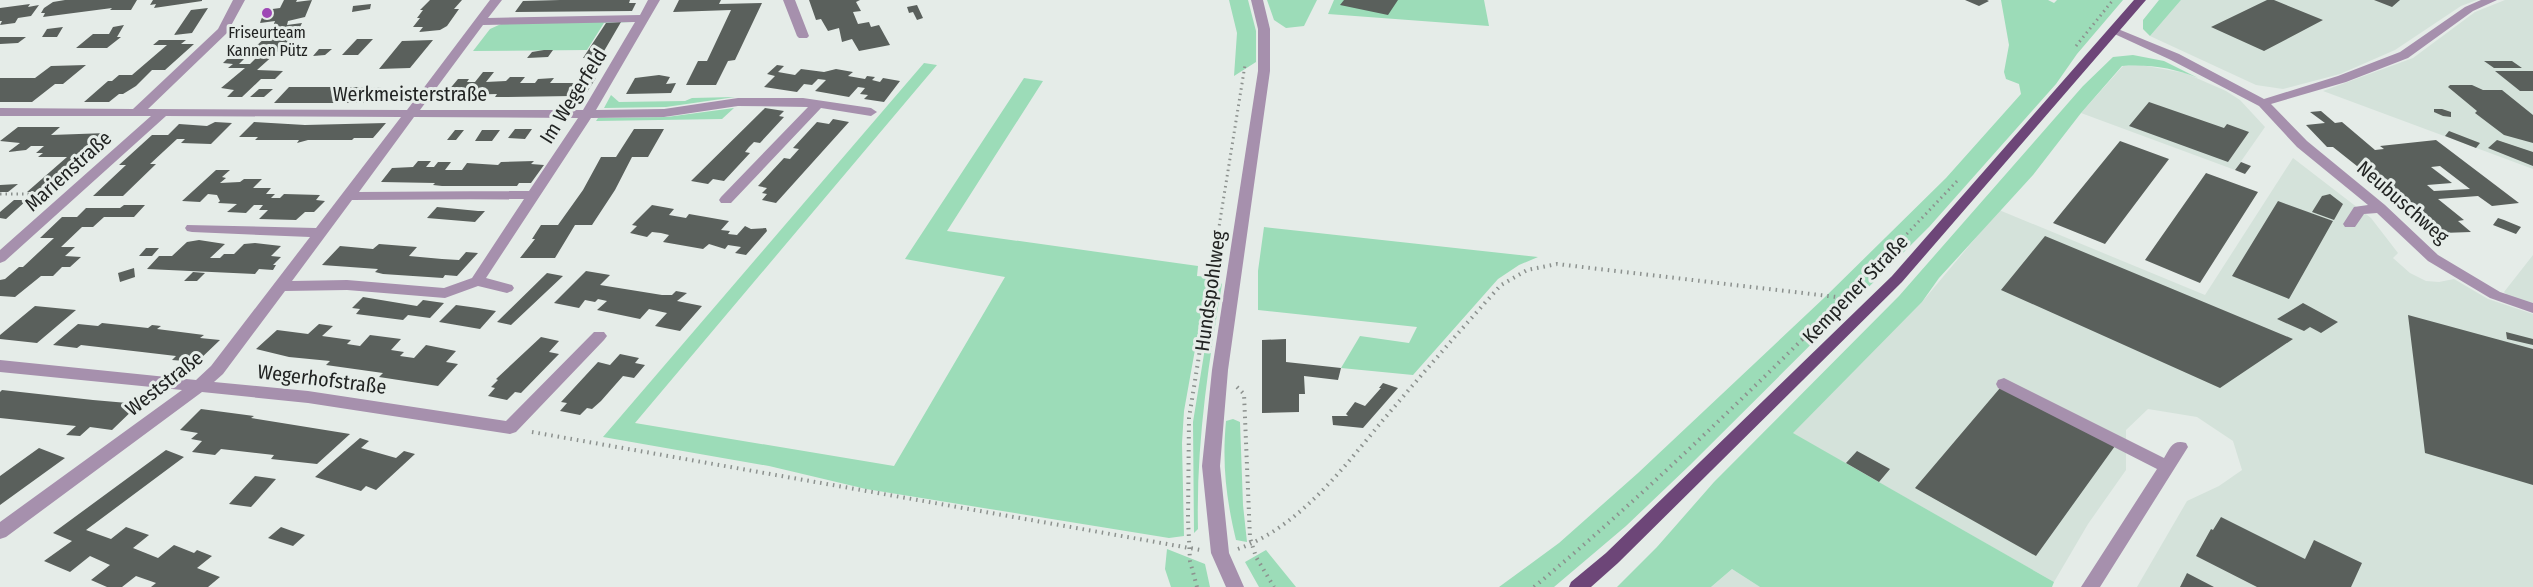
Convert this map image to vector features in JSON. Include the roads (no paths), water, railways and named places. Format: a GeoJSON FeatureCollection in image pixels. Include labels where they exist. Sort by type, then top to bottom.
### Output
{"type":"FeatureCollection","features":[{"type":"Feature","properties":{"kind":"main road","name":"Kempener Straße"},"geometry":{"type":"LineString","coordinates":[[1578,587],[1612,558],[1897,279],[2140,0]]}},
{"type":"Feature","properties":{"kind":"main road"},"geometry":{"type":"LineString","coordinates":[[1573,587],[1612,558]]}},
{"type":"Feature","properties":{"kind":"street"},"geometry":{"type":"LineString","coordinates":[[137,112],[223,31],[238,0]]}},
{"type":"Feature","properties":{"kind":"street","name":"Weststraße"},"geometry":{"type":"LineString","coordinates":[[0,532],[199,386],[217,370],[496,0]]}},
{"type":"Feature","properties":{"kind":"street","name":"Im Wegerfeld"},"geometry":{"type":"LineString","coordinates":[[477,281],[587,114],[654,0]]}},
{"type":"Feature","properties":{"kind":"street"},"geometry":{"type":"LineString","coordinates":[[789,0],[803,36]]}},
{"type":"Feature","properties":{"kind":"street","name":"Hundspohlweg"},"geometry":{"type":"LineString","coordinates":[[1235,587],[1220,553],[1211,466],[1220,370],[1264,71],[1264,29],[1257,0]]}},
{"type":"Feature","properties":{"kind":"street"},"geometry":{"type":"LineString","coordinates":[[2263,103],[2342,79],[2404,55],[2469,9],[2491,0]]}},
{"type":"Feature","properties":{"kind":"street","name":"Im Wegerfeld"},"geometry":{"type":"LineString","coordinates":[[479,22],[645,18]]}},
{"type":"Feature","properties":{"kind":"street","name":"Neubuschweg"},"geometry":{"type":"LineString","coordinates":[[2115,31],[2175,57],[2263,103],[2302,144],[2380,208],[2433,258],[2495,295],[2533,309]]}},
{"type":"Feature","properties":{"kind":"street","name":"Werkmeisterstraße"},"geometry":{"type":"LineString","coordinates":[[0,112],[664,113],[738,102],[818,104],[871,112]]}},
{"type":"Feature","properties":{"kind":"street"},"geometry":{"type":"LineString","coordinates":[[726,200],[818,104]]}},
{"type":"Feature","properties":{"kind":"street","name":"Marienstraße"},"geometry":{"type":"LineString","coordinates":[[0,258],[163,112]]}},
{"type":"Feature","properties":{"kind":"street"},"geometry":{"type":"LineString","coordinates":[[350,196],[535,195]]}},
{"type":"Feature","properties":{"kind":"street"},"geometry":{"type":"LineString","coordinates":[[2350,224],[2359,210],[2380,208]]}},
{"type":"Feature","properties":{"kind":"street"},"geometry":{"type":"LineString","coordinates":[[192,228],[321,233]]}},
{"type":"Feature","properties":{"kind":"street"},"geometry":{"type":"LineString","coordinates":[[281,286],[347,285],[446,293],[477,281],[507,288]]}},
{"type":"Feature","properties":{"kind":"street","name":"Wegerhofstraße"},"geometry":{"type":"LineString","coordinates":[[0,366],[361,404],[510,429],[599,336]]}},
{"type":"Feature","properties":{"kind":"street"},"geometry":{"type":"LineString","coordinates":[[2004,384],[2166,466]]}},
{"type":"Feature","properties":{"kind":"street"},"geometry":{"type":"LineString","coordinates":[[2090,587],[2180,447]]}},
{"type":"Feature","properties":{"kind":"place","name":"Friseurteam Kannen Pütz"},"geometry":{"type":"Point","coordinates":[267,13]}}]}
